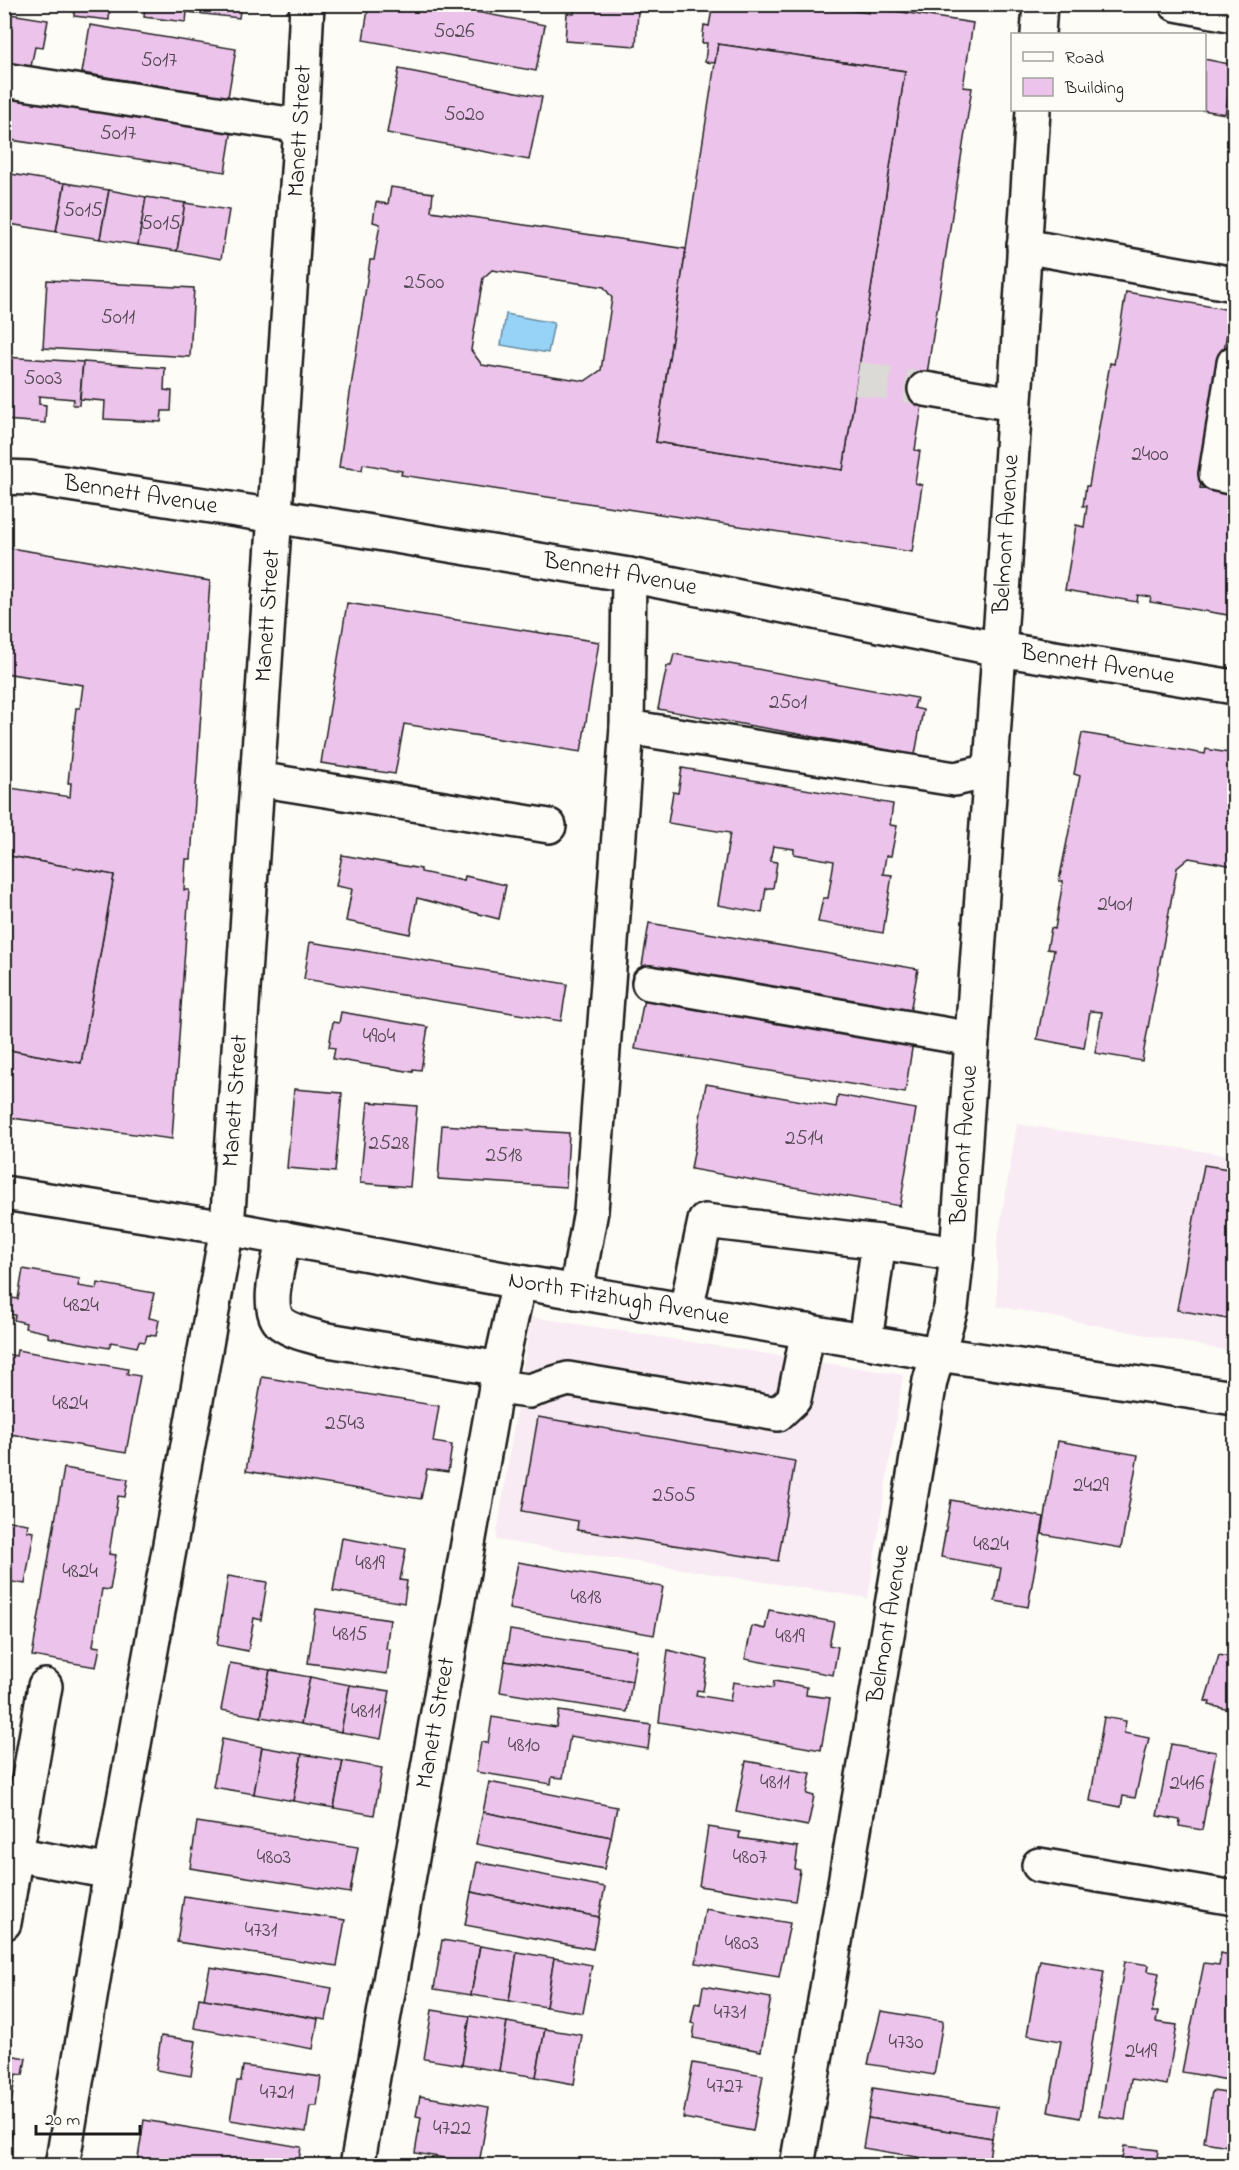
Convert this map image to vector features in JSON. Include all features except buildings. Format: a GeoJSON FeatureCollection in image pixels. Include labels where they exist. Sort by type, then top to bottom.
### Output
{"type":"FeatureCollection","features":[{"type":"Feature","properties":{"kind":"street","name":"Manett Street"},"geometry":{"type":"LineString","coordinates":[[62,2166],[111,1872],[227,1228],[301,126],[307,4]]}},
{"type":"Feature","properties":{"kind":"street"},"geometry":{"type":"LineString","coordinates":[[1038,33],[1040,4]]}},
{"type":"Feature","properties":{"kind":"street"},"geometry":{"type":"LineString","coordinates":[[1176,4],[1234,15]]}},
{"type":"Feature","properties":{"kind":"street"},"geometry":{"type":"LineString","coordinates":[[4,80],[301,126]]}},
{"type":"Feature","properties":{"kind":"street","name":"Belmont Avenue"},"geometry":{"type":"LineString","coordinates":[[797,2166],[930,1381],[951,1308],[957,1254],[999,649],[1033,111]]}},
{"type":"Feature","properties":{"kind":"street"},"geometry":{"type":"LineString","coordinates":[[1024,246],[1234,284]]}},
{"type":"Feature","properties":{"kind":"street"},"geometry":{"type":"LineString","coordinates":[[1234,363],[1216,474],[1234,478]]}},
{"type":"Feature","properties":{"kind":"street"},"geometry":{"type":"LineString","coordinates":[[925,389],[1014,404]]}},
{"type":"Feature","properties":{"kind":"street","name":"Bennett Avenue"},"geometry":{"type":"LineString","coordinates":[[4,477],[30,478],[275,516],[630,575],[999,649],[1234,687]]}},
{"type":"Feature","properties":{"kind":"street"},"geometry":{"type":"LineString","coordinates":[[576,1292],[591,1211],[627,727],[630,575]]}},
{"type":"Feature","properties":{"kind":"street"},"geometry":{"type":"LineString","coordinates":[[627,727],[955,779],[990,771]]}},
{"type":"Feature","properties":{"kind":"street"},"geometry":{"type":"LineString","coordinates":[[257,779],[549,826]]}},
{"type":"Feature","properties":{"kind":"street"},"geometry":{"type":"LineString","coordinates":[[649,983],[972,1039]]}},
{"type":"Feature","properties":{"kind":"street","name":"North Fitzhugh Avenue"},"geometry":{"type":"LineString","coordinates":[[4,1193],[227,1228],[519,1282],[938,1354],[1234,1398]]}},
{"type":"Feature","properties":{"kind":"street"},"geometry":{"type":"LineString","coordinates":[[686,1310],[705,1221],[957,1254]]}},
{"type":"Feature","properties":{"kind":"street"},"geometry":{"type":"LineString","coordinates":[[284,1238],[273,1300],[274,1316],[283,1324],[322,1339],[498,1378],[529,1391],[568,1379],[778,1414],[794,1399],[808,1331]]}},
{"type":"Feature","properties":{"kind":"street"},"geometry":{"type":"LineString","coordinates":[[865,1341],[879,1242]]}},
{"type":"Feature","properties":{"kind":"street","name":"Manett Street"},"geometry":{"type":"LineString","coordinates":[[357,2166],[498,1378],[519,1282]]}},
{"type":"Feature","properties":{"kind":"street"},"geometry":{"type":"LineString","coordinates":[[4,1923],[10,1853],[45,1686]]}},
{"type":"Feature","properties":{"kind":"street"},"geometry":{"type":"LineString","coordinates":[[10,1853],[111,1872]]}},
{"type":"Feature","properties":{"kind":"street"},"geometry":{"type":"LineString","coordinates":[[1039,1865],[1234,1898]]}},
{"type":"Feature","properties":{"kind":"shaded area"},"geometry":{"type":"Polygon","coordinates":[[[1017,1124],[1234,1156],[1234,1352],[997,1306],[997,1244],[1017,1124]]]}},
{"type":"Feature","properties":{"kind":"shaded area"},"geometry":{"type":"Polygon","coordinates":[[[531,1317],[903,1375],[868,1598],[496,1540],[531,1317]]]}},
{"type":"Feature","properties":{"kind":"water"},"geometry":{"type":"Polygon","coordinates":[[[506,314],[554,323],[548,353],[501,345],[506,314]]]}},
{"type":"Feature","properties":{"kind":"tunnel"},"geometry":{"type":"LineString","coordinates":[[857,378],[925,389]]}}]}
